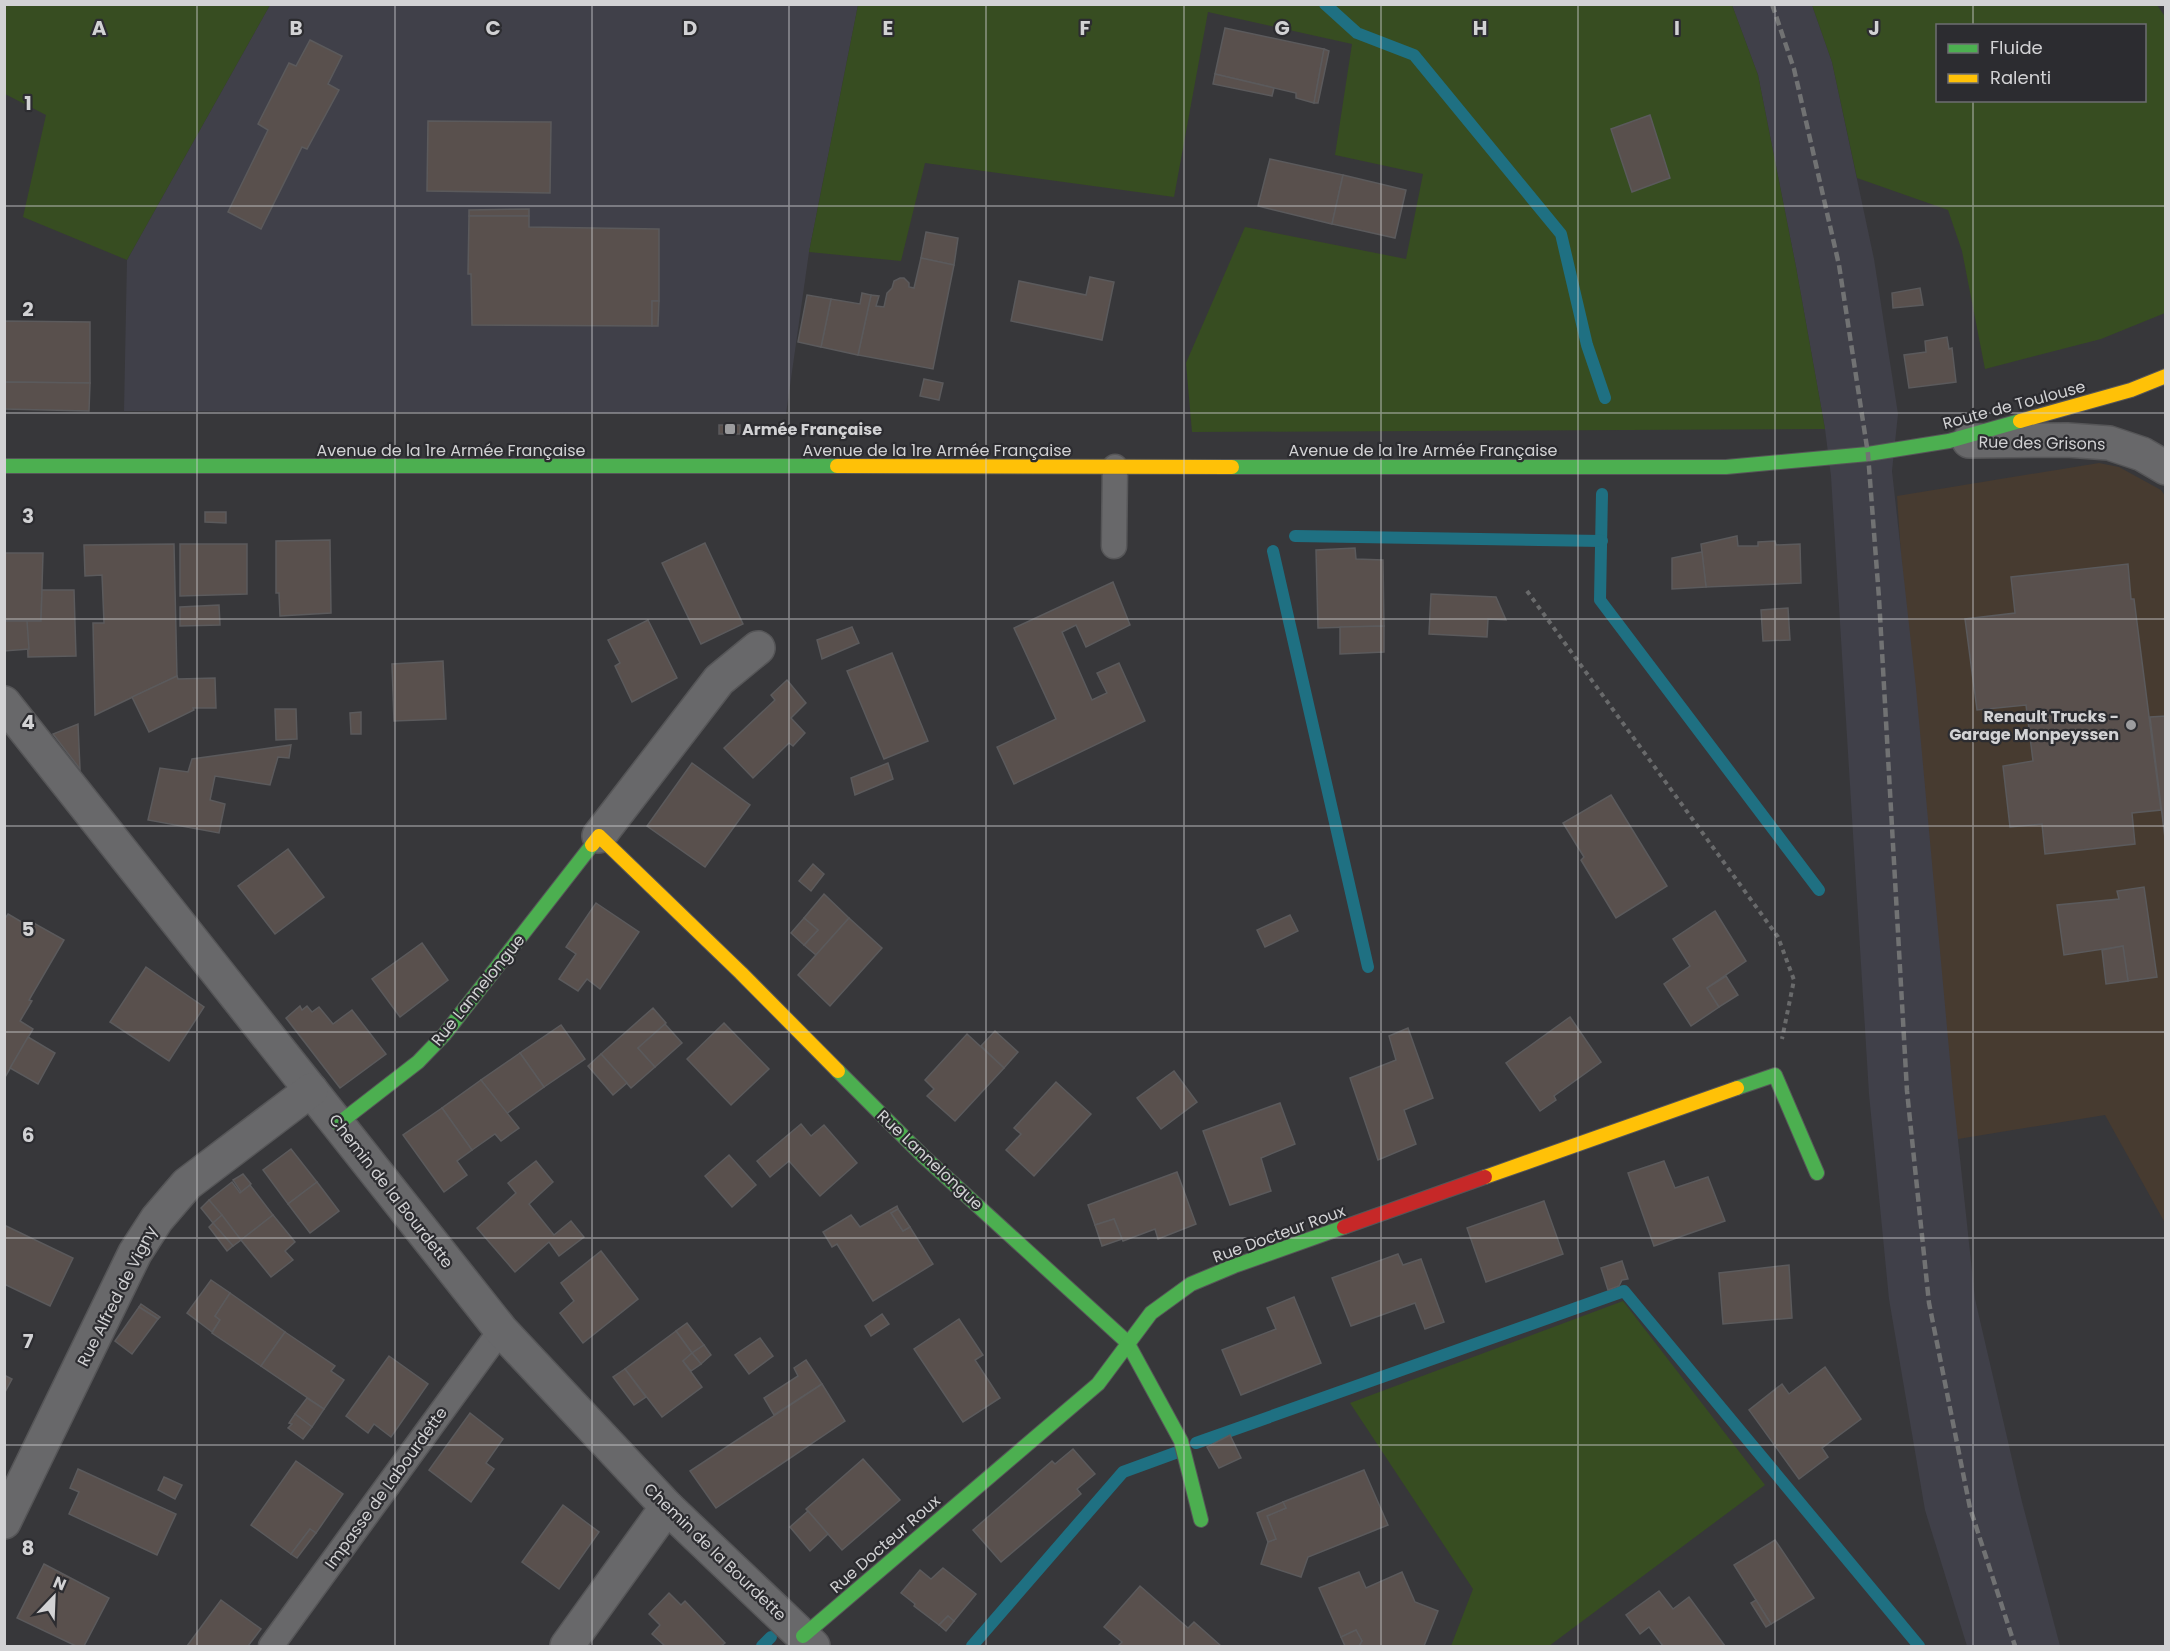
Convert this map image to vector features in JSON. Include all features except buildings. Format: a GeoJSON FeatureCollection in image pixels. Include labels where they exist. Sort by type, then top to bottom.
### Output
{"type":"FeatureCollection","features":[{"type":"Feature","properties":{"kind":"street","name":"Route de Toulouse"},"geometry":{"type":"LineString","coordinates":[[1868,454],[1949,441],[2131,390],[2166,376]]}},
{"type":"Feature","properties":{"kind":"street","name":"Rue des Grisons"},"geometry":{"type":"LineString","coordinates":[[1949,441],[2067,440],[2109,443],[2142,454],[2166,468]]}},
{"type":"Feature","properties":{"kind":"street","name":"Avenue de la 1re Armée Française"},"geometry":{"type":"LineString","coordinates":[[4,466],[1726,467],[1868,454]]}},
{"type":"Feature","properties":{"kind":"street","name":"Rue Lannelongue"},"geometry":{"type":"LineString","coordinates":[[338,1124],[418,1062],[444,1035],[719,680],[758,648]]}},
{"type":"Feature","properties":{"kind":"street","name":"Chemin de la Bourdette"},"geometry":{"type":"LineString","coordinates":[[4,703],[501,1330],[667,1507],[808,1641]]}},
{"type":"Feature","properties":{"kind":"street","name":"Rue Lannelongue"},"geometry":{"type":"LineString","coordinates":[[599,836],[741,973],[923,1156],[1127,1342],[1181,1441],[1201,1520]]}},
{"type":"Feature","properties":{"kind":"street"},"geometry":{"type":"LineString","coordinates":[[1775,1075],[1817,1173]]}},
{"type":"Feature","properties":{"kind":"street","name":"Rue Docteur Roux"},"geometry":{"type":"LineString","coordinates":[[808,1641],[1098,1383],[1151,1313],[1191,1284],[1775,1075]]}},
{"type":"Feature","properties":{"kind":"street","name":"Rue Alfred de Vigny"},"geometry":{"type":"LineString","coordinates":[[4,1522],[135,1253],[157,1219],[187,1184],[311,1090]]}},
{"type":"Feature","properties":{"kind":"street"},"geometry":{"type":"LineString","coordinates":[[567,1647],[667,1507]]}},
{"type":"Feature","properties":{"kind":"lane"},"geometry":{"type":"LineString","coordinates":[[1114,546],[1115,466]]}},
{"type":"Feature","properties":{"kind":"lane","name":"Impasse de Labourdette"},"geometry":{"type":"LineString","coordinates":[[271,1647],[501,1330]]}},
{"type":"Feature","properties":{"kind":"path"},"geometry":{"type":"LineString","coordinates":[[1527,591],[1779,937],[1794,980],[1775,1075]]}},
{"type":"Feature","properties":{"kind":"shaded area"},"geometry":{"type":"Polygon","coordinates":[[[270,5],[858,5],[809,252],[786,414],[124,411],[127,260],[270,5]]]}},
{"type":"Feature","properties":{"kind":"shaded area"},"geometry":{"type":"Polygon","coordinates":[[[1732,5],[1812,5],[1832,62],[1874,259],[1898,414],[1892,471],[1916,688],[1953,1093],[1975,1299],[2022,1502],[2060,1646],[1967,1646],[1925,1510],[1889,1299],[1869,1094],[1831,476],[1825,429],[1758,75],[1732,5]]]}},
{"type":"Feature","properties":{"kind":"shaded area"},"geometry":{"type":"Polygon","coordinates":[[[2099,463],[2119,467],[2161,490],[2165,496],[2165,1223],[2105,1115],[1940,1142],[1897,496],[2099,463]]]}},
{"type":"Feature","properties":{"kind":"green space"},"geometry":{"type":"Polygon","coordinates":[[[4,5],[270,5],[127,260],[23,217],[46,115],[5,94],[4,5]]]}},
{"type":"Feature","properties":{"kind":"green space"},"geometry":{"type":"Polygon","coordinates":[[[858,5],[1732,5],[1758,75],[1825,429],[1192,432],[1186,363],[1245,227],[1406,259],[1423,174],[1335,155],[1352,44],[1208,12],[1174,197],[925,163],[901,261],[809,252],[858,5]]]}},
{"type":"Feature","properties":{"kind":"green space"},"geometry":{"type":"Polygon","coordinates":[[[1812,5],[2157,5],[2166,18],[2165,313],[2101,339],[1985,369],[1962,251],[1948,210],[1857,178],[1832,62],[1812,5]]]}},
{"type":"Feature","properties":{"kind":"green space"},"geometry":{"type":"Polygon","coordinates":[[[1623,1301],[1765,1485],[1549,1646],[1451,1646],[1473,1589],[1350,1403],[1623,1301]]]}},
{"type":"Feature","properties":{"kind":"waterway"},"geometry":{"type":"LineString","coordinates":[[1325,4],[1357,33],[1414,55],[1561,234],[1587,345],[1605,398]]}},
{"type":"Feature","properties":{"kind":"waterway"},"geometry":{"type":"LineString","coordinates":[[1602,494],[1600,600],[1819,890]]}},
{"type":"Feature","properties":{"kind":"waterway"},"geometry":{"type":"LineString","coordinates":[[1295,536],[1602,541]]}},
{"type":"Feature","properties":{"kind":"waterway"},"geometry":{"type":"LineString","coordinates":[[1273,551],[1368,967]]}},
{"type":"Feature","properties":{"kind":"waterway"},"geometry":{"type":"LineString","coordinates":[[1196,1443],[1624,1291],[1919,1646]]}},
{"type":"Feature","properties":{"kind":"waterway"},"geometry":{"type":"LineString","coordinates":[[972,1646],[1123,1472],[1175,1453]]}},
{"type":"Feature","properties":{"kind":"waterway"},"geometry":{"type":"LineString","coordinates":[[762,1646],[771,1637]]}},
{"type":"Feature","properties":{"kind":"railway"},"geometry":{"type":"LineString","coordinates":[[1772,4],[1794,69],[1839,265],[1868,454],[1879,598],[1907,1091],[1929,1303],[1970,1508],[2015,1646]]}},
{"type":"Feature","properties":{"kind":"traffic: fast"},"geometry":{"type":"LineString","coordinates":[[1232,467],[1726,467],[1868,454],[1949,441],[2020,421]]}},
{"type":"Feature","properties":{"kind":"traffic: fast"},"geometry":{"type":"LineString","coordinates":[[4,466],[837,466]]}},
{"type":"Feature","properties":{"kind":"traffic: fast"},"geometry":{"type":"LineString","coordinates":[[338,1124],[418,1062],[444,1035],[592,845]]}},
{"type":"Feature","properties":{"kind":"traffic: fast"},"geometry":{"type":"LineString","coordinates":[[838,1071],[923,1156],[1127,1342],[1181,1441],[1201,1520]]}},
{"type":"Feature","properties":{"kind":"traffic: fast"},"geometry":{"type":"LineString","coordinates":[[1737,1088],[1775,1075],[1817,1173]]}},
{"type":"Feature","properties":{"kind":"traffic: fast"},"geometry":{"type":"LineString","coordinates":[[803,1636],[1098,1384],[1151,1313],[1191,1284],[1234,1266],[1344,1227]]}},
{"type":"Feature","properties":{"kind":"traffic: slow"},"geometry":{"type":"LineString","coordinates":[[2020,421],[2131,390],[2166,376]]}},
{"type":"Feature","properties":{"kind":"traffic: slow"},"geometry":{"type":"LineString","coordinates":[[837,466],[1232,467]]}},
{"type":"Feature","properties":{"kind":"traffic: slow"},"geometry":{"type":"LineString","coordinates":[[592,845],[599,836],[741,973],[838,1071]]}},
{"type":"Feature","properties":{"kind":"traffic: slow"},"geometry":{"type":"LineString","coordinates":[[1485,1177],[1737,1088]]}},
{"type":"Feature","properties":{"kind":"traffic: jam"},"geometry":{"type":"LineString","coordinates":[[1344,1227],[1485,1177]]}},
{"type":"Feature","properties":{"kind":"place","name":"Armée Française"},"geometry":{"type":"Point","coordinates":[730,429]}},
{"type":"Feature","properties":{"kind":"place","name":"Renault Trucks - Garage Monpeyssen"},"geometry":{"type":"Point","coordinates":[2131,725]}}]}
